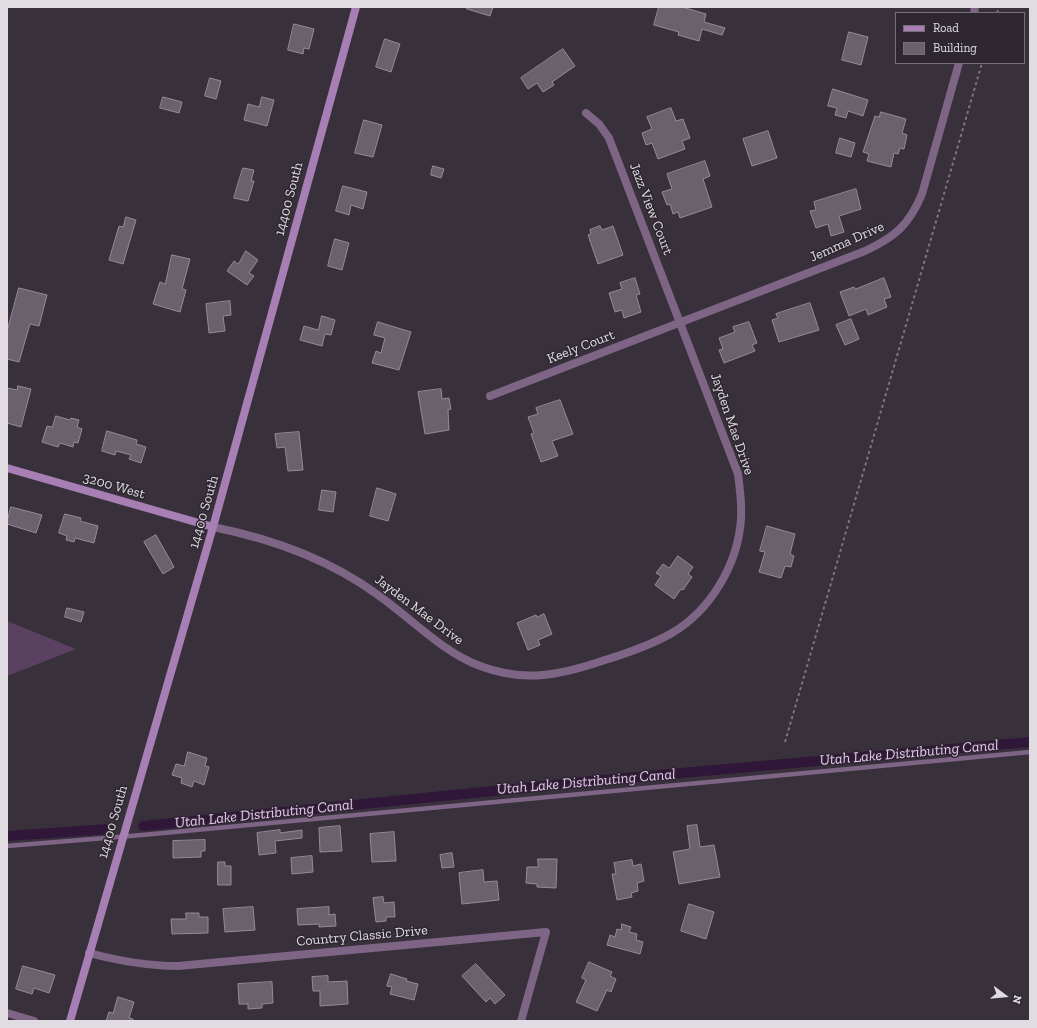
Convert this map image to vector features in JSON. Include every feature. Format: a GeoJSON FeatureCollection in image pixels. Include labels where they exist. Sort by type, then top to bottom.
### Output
{"type":"FeatureCollection","features":[{"type":"Feature","properties":{"kind":"street","name":"14400 South"},"geometry":{"type":"LineString","coordinates":[[70,1021],[213,527],[356,7]]}},
{"type":"Feature","properties":{"kind":"street","name":"Jemma Drive"},"geometry":{"type":"LineString","coordinates":[[681,322],[865,251],[883,243],[896,234],[915,210],[922,194],[959,64]]}},
{"type":"Feature","properties":{"kind":"street","name":"Jazz View Court"},"geometry":{"type":"LineString","coordinates":[[586,113],[598,124],[609,138],[681,322]]}},
{"type":"Feature","properties":{"kind":"street","name":"Jayden Mae Drive"},"geometry":{"type":"LineString","coordinates":[[213,527],[238,532],[296,550],[344,572],[380,596],[439,644],[462,658],[501,672],[539,676],[560,674],[633,651],[656,641],[673,632],[688,621],[704,607],[719,586],[729,566],[736,545],[741,519],[741,496],[738,474],[681,322]]}},
{"type":"Feature","properties":{"kind":"street","name":"Keely Court"},"geometry":{"type":"LineString","coordinates":[[490,396],[681,322]]}},
{"type":"Feature","properties":{"kind":"street","name":"3200 West"},"geometry":{"type":"LineString","coordinates":[[7,468],[213,527]]}},
{"type":"Feature","properties":{"kind":"street","name":"Country Classic Drive"},"geometry":{"type":"LineString","coordinates":[[89,953],[124,962],[151,966],[178,966],[546,932],[521,1021]]}},
{"type":"Feature","properties":{"kind":"street"},"geometry":{"type":"LineString","coordinates":[[7,1014],[34,1021]]}},
{"type":"Feature","properties":{"kind":"lane"},"geometry":{"type":"LineString","coordinates":[[7,846],[1030,752]]}},
{"type":"Feature","properties":{"kind":"path"},"geometry":{"type":"LineString","coordinates":[[785,742],[912,310],[982,64]]}},
{"type":"Feature","properties":{"kind":"shaded area"},"geometry":{"type":"Polygon","coordinates":[[[7,621],[76,649],[7,676],[7,621]]]}},
{"type":"Feature","properties":{"kind":"building"},"geometry":{"type":"Polygon","coordinates":[[[467,7],[493,7],[490,16],[467,9],[467,7]]]}},
{"type":"Feature","properties":{"kind":"building"},"geometry":{"type":"Polygon","coordinates":[[[659,7],[682,7],[706,14],[704,22],[725,28],[722,35],[702,29],[699,41],[678,35],[679,32],[654,25],[659,7]]]}},
{"type":"Feature","properties":{"kind":"building"},"geometry":{"type":"Polygon","coordinates":[[[294,24],[314,29],[309,49],[304,48],[303,54],[288,50],[294,24]]]}},
{"type":"Feature","properties":{"kind":"building"},"geometry":{"type":"Polygon","coordinates":[[[849,32],[868,37],[861,65],[842,60],[849,32]]]}},
{"type":"Feature","properties":{"kind":"building"},"geometry":{"type":"Polygon","coordinates":[[[385,39],[400,44],[391,72],[376,67],[385,39]]]}},
{"type":"Feature","properties":{"kind":"building"},"geometry":{"type":"Polygon","coordinates":[[[563,49],[575,66],[552,82],[554,85],[543,92],[537,83],[528,89],[521,78],[563,49]]]}},
{"type":"Feature","properties":{"kind":"building"},"geometry":{"type":"Polygon","coordinates":[[[210,78],[221,81],[216,99],[205,96],[210,78]]]}},
{"type":"Feature","properties":{"kind":"building"},"geometry":{"type":"Polygon","coordinates":[[[833,89],[868,100],[863,116],[848,111],[846,118],[835,115],[837,108],[828,106],[833,89]]]}},
{"type":"Feature","properties":{"kind":"building"},"geometry":{"type":"Polygon","coordinates":[[[163,97],[182,102],[179,113],[160,108],[163,97]]]}},
{"type":"Feature","properties":{"kind":"building"},"geometry":{"type":"Polygon","coordinates":[[[262,97],[274,100],[267,126],[244,120],[248,104],[259,107],[262,97]]]}},
{"type":"Feature","properties":{"kind":"building"},"geometry":{"type":"Polygon","coordinates":[[[671,108],[676,121],[683,119],[690,138],[682,141],[685,149],[658,159],[652,143],[646,145],[642,133],[652,129],[647,117],[671,108]]]}},
{"type":"Feature","properties":{"kind":"building"},"geometry":{"type":"Polygon","coordinates":[[[881,112],[906,119],[902,133],[907,135],[904,149],[900,148],[898,154],[894,153],[891,167],[867,161],[869,154],[863,152],[875,116],[879,117],[881,112]]]}},
{"type":"Feature","properties":{"kind":"building"},"geometry":{"type":"Polygon","coordinates":[[[364,120],[382,125],[373,157],[355,153],[364,120]]]}},
{"type":"Feature","properties":{"kind":"building"},"geometry":{"type":"Polygon","coordinates":[[[768,131],[777,158],[752,166],[743,139],[768,131]]]}},
{"type":"Feature","properties":{"kind":"building"},"geometry":{"type":"Polygon","coordinates":[[[840,138],[855,143],[851,157],[836,153],[840,138]]]}},
{"type":"Feature","properties":{"kind":"building"},"geometry":{"type":"Polygon","coordinates":[[[705,161],[710,176],[703,179],[712,207],[680,218],[678,212],[673,214],[670,204],[667,205],[662,192],[672,189],[667,174],[705,161]]]}},
{"type":"Feature","properties":{"kind":"building"},"geometry":{"type":"Polygon","coordinates":[[[433,166],[444,169],[441,178],[431,175],[433,166]]]}},
{"type":"Feature","properties":{"kind":"building"},"geometry":{"type":"Polygon","coordinates":[[[243,168],[254,170],[251,181],[254,181],[248,201],[234,198],[243,168]]]}},
{"type":"Feature","properties":{"kind":"building"},"geometry":{"type":"Polygon","coordinates":[[[343,186],[367,192],[363,209],[351,205],[349,215],[336,211],[343,186]]]}},
{"type":"Feature","properties":{"kind":"building"},"geometry":{"type":"Polygon","coordinates":[[[856,189],[861,209],[839,216],[844,232],[831,236],[828,224],[816,228],[810,211],[816,210],[814,202],[856,189]]]}},
{"type":"Feature","properties":{"kind":"building"},"geometry":{"type":"Polygon","coordinates":[[[126,217],[136,220],[123,264],[109,260],[119,226],[123,227],[126,217]]]}},
{"type":"Feature","properties":{"kind":"building"},"geometry":{"type":"Polygon","coordinates":[[[600,226],[602,230],[613,226],[623,255],[598,264],[588,235],[591,234],[590,230],[600,226]]]}},
{"type":"Feature","properties":{"kind":"building"},"geometry":{"type":"Polygon","coordinates":[[[335,239],[349,243],[342,270],[328,266],[335,239]]]}},
{"type":"Feature","properties":{"kind":"building"},"geometry":{"type":"Polygon","coordinates":[[[246,251],[258,260],[249,273],[254,276],[247,285],[227,271],[234,261],[238,264],[246,251]]]}},
{"type":"Feature","properties":{"kind":"building"},"geometry":{"type":"Polygon","coordinates":[[[172,255],[190,259],[182,289],[186,290],[180,312],[153,304],[160,282],[165,284],[172,255]]]}},
{"type":"Feature","properties":{"kind":"building"},"geometry":{"type":"Polygon","coordinates":[[[635,278],[640,294],[636,295],[641,312],[624,318],[622,310],[615,312],[609,293],[622,289],[620,283],[635,278]]]}},
{"type":"Feature","properties":{"kind":"building"},"geometry":{"type":"Polygon","coordinates":[[[884,278],[891,297],[884,299],[887,307],[868,315],[866,309],[849,316],[840,292],[854,287],[855,289],[884,278]]]}},
{"type":"Feature","properties":{"kind":"building"},"geometry":{"type":"Polygon","coordinates":[[[19,288],[47,295],[39,326],[30,324],[19,362],[7,359],[7,332],[19,288]]]}},
{"type":"Feature","properties":{"kind":"building"},"geometry":{"type":"Polygon","coordinates":[[[230,301],[231,315],[223,316],[225,331],[209,333],[206,304],[230,301]]]}},
{"type":"Feature","properties":{"kind":"building"},"geometry":{"type":"Polygon","coordinates":[[[810,303],[819,330],[779,342],[772,320],[778,318],[776,314],[810,303]]]}},
{"type":"Feature","properties":{"kind":"building"},"geometry":{"type":"Polygon","coordinates":[[[322,316],[335,320],[331,335],[325,334],[322,346],[300,340],[304,326],[318,330],[322,316]]]}},
{"type":"Feature","properties":{"kind":"building"},"geometry":{"type":"Polygon","coordinates":[[[851,319],[859,339],[845,345],[836,325],[851,319]]]}},
{"type":"Feature","properties":{"kind":"building"},"geometry":{"type":"Polygon","coordinates":[[[378,322],[411,332],[399,370],[372,363],[376,351],[381,353],[385,338],[374,335],[378,322]]]}},
{"type":"Feature","properties":{"kind":"building"},"geometry":{"type":"Polygon","coordinates":[[[749,322],[757,343],[752,345],[755,351],[724,363],[719,350],[723,349],[719,338],[735,332],[733,327],[749,322]]]}},
{"type":"Feature","properties":{"kind":"building"},"geometry":{"type":"Polygon","coordinates":[[[18,386],[31,389],[21,427],[7,423],[7,388],[17,390],[18,386]]]}},
{"type":"Feature","properties":{"kind":"building"},"geometry":{"type":"Polygon","coordinates":[[[441,389],[442,399],[449,398],[451,409],[448,410],[449,430],[425,434],[418,392],[441,389]]]}},
{"type":"Feature","properties":{"kind":"building"},"geometry":{"type":"Polygon","coordinates":[[[560,400],[573,434],[552,441],[558,456],[541,462],[531,434],[534,433],[528,417],[538,414],[536,408],[560,400]]]}},
{"type":"Feature","properties":{"kind":"building"},"geometry":{"type":"Polygon","coordinates":[[[56,416],[70,420],[71,418],[79,420],[77,427],[82,429],[78,443],[74,442],[73,447],[60,443],[58,447],[42,442],[47,426],[52,427],[56,416]]]}},
{"type":"Feature","properties":{"kind":"building"},"geometry":{"type":"Polygon","coordinates":[[[107,431],[137,440],[136,444],[146,447],[141,463],[129,459],[131,455],[116,451],[115,455],[102,451],[107,431]]]}},
{"type":"Feature","properties":{"kind":"building"},"geometry":{"type":"Polygon","coordinates":[[[299,432],[303,470],[288,471],[285,447],[277,448],[275,434],[299,432]]]}},
{"type":"Feature","properties":{"kind":"building"},"geometry":{"type":"Polygon","coordinates":[[[377,488],[396,494],[388,521],[370,516],[377,488]]]}},
{"type":"Feature","properties":{"kind":"building"},"geometry":{"type":"Polygon","coordinates":[[[322,490],[336,492],[333,512],[319,510],[322,490]]]}},
{"type":"Feature","properties":{"kind":"building"},"geometry":{"type":"Polygon","coordinates":[[[11,507],[42,515],[36,533],[7,524],[11,507]]]}},
{"type":"Feature","properties":{"kind":"building"},"geometry":{"type":"Polygon","coordinates":[[[65,514],[81,518],[80,521],[98,526],[94,543],[75,538],[74,542],[66,540],[67,536],[59,533],[65,514]]]}},
{"type":"Feature","properties":{"kind":"building"},"geometry":{"type":"Polygon","coordinates":[[[767,526],[795,534],[790,554],[794,556],[791,567],[785,566],[781,578],[759,572],[765,552],[760,551],[767,526]]]}},
{"type":"Feature","properties":{"kind":"building"},"geometry":{"type":"Polygon","coordinates":[[[156,535],[174,567],[163,574],[144,542],[156,535]]]}},
{"type":"Feature","properties":{"kind":"building"},"geometry":{"type":"Polygon","coordinates":[[[678,556],[693,567],[688,574],[692,577],[683,590],[681,589],[674,599],[655,585],[661,576],[656,573],[663,564],[669,568],[678,556]]]}},
{"type":"Feature","properties":{"kind":"building"},"geometry":{"type":"Polygon","coordinates":[[[67,608],[84,612],[81,622],[65,617],[67,608]]]}},
{"type":"Feature","properties":{"kind":"building"},"geometry":{"type":"Polygon","coordinates":[[[544,614],[552,634],[538,640],[540,645],[528,650],[517,623],[536,615],[537,617],[544,614]]]}},
{"type":"Feature","properties":{"kind":"building"},"geometry":{"type":"Polygon","coordinates":[[[188,752],[207,758],[205,766],[209,767],[204,785],[194,781],[192,787],[181,783],[182,778],[172,775],[176,764],[184,766],[188,752]]]}},
{"type":"Feature","properties":{"kind":"building"},"geometry":{"type":"Polygon","coordinates":[[[697,825],[700,847],[714,845],[720,877],[679,884],[673,852],[690,849],[687,826],[697,825]]]}},
{"type":"Feature","properties":{"kind":"building"},"geometry":{"type":"Polygon","coordinates":[[[340,826],[342,851],[320,852],[319,828],[340,826]]]}},
{"type":"Feature","properties":{"kind":"building"},"geometry":{"type":"Polygon","coordinates":[[[280,830],[280,833],[302,830],[302,838],[275,841],[276,853],[259,855],[257,833],[280,830]]]}},
{"type":"Feature","properties":{"kind":"building"},"geometry":{"type":"Polygon","coordinates":[[[394,832],[396,861],[372,862],[370,834],[394,832]]]}},
{"type":"Feature","properties":{"kind":"building"},"geometry":{"type":"Polygon","coordinates":[[[205,840],[205,851],[201,851],[201,857],[173,858],[173,841],[205,840]]]}},
{"type":"Feature","properties":{"kind":"building"},"geometry":{"type":"Polygon","coordinates":[[[452,853],[454,867],[442,868],[440,855],[452,853]]]}},
{"type":"Feature","properties":{"kind":"building"},"geometry":{"type":"Polygon","coordinates":[[[312,856],[313,872],[292,874],[291,858],[312,856]]]}},
{"type":"Feature","properties":{"kind":"building"},"geometry":{"type":"Polygon","coordinates":[[[538,859],[557,859],[556,888],[537,887],[537,884],[526,883],[527,867],[538,867],[538,859]]]}},
{"type":"Feature","properties":{"kind":"building"},"geometry":{"type":"Polygon","coordinates":[[[632,860],[633,866],[641,864],[644,881],[637,883],[638,891],[631,893],[632,897],[617,900],[612,874],[616,874],[614,863],[632,860]]]}},
{"type":"Feature","properties":{"kind":"building"},"geometry":{"type":"Polygon","coordinates":[[[218,862],[225,862],[225,866],[231,866],[231,885],[218,885],[218,862]]]}},
{"type":"Feature","properties":{"kind":"building"},"geometry":{"type":"Polygon","coordinates":[[[483,870],[484,882],[497,881],[499,900],[462,904],[459,873],[483,870]]]}},
{"type":"Feature","properties":{"kind":"building"},"geometry":{"type":"Polygon","coordinates":[[[383,897],[384,903],[394,902],[395,917],[386,917],[386,921],[376,922],[373,898],[383,897]]]}},
{"type":"Feature","properties":{"kind":"building"},"geometry":{"type":"Polygon","coordinates":[[[689,904],[714,912],[706,939],[681,931],[689,904]]]}},
{"type":"Feature","properties":{"kind":"building"},"geometry":{"type":"Polygon","coordinates":[[[253,907],[255,930],[225,932],[223,909],[253,907]]]}},
{"type":"Feature","properties":{"kind":"building"},"geometry":{"type":"Polygon","coordinates":[[[329,907],[329,915],[335,914],[336,926],[319,927],[319,924],[298,925],[297,909],[329,907]]]}},
{"type":"Feature","properties":{"kind":"building"},"geometry":{"type":"Polygon","coordinates":[[[186,913],[199,913],[199,917],[208,917],[208,933],[172,934],[171,919],[186,919],[186,913]]]}},
{"type":"Feature","properties":{"kind":"building"},"geometry":{"type":"Polygon","coordinates":[[[622,924],[631,927],[629,932],[637,934],[636,940],[643,942],[640,954],[607,945],[610,935],[615,937],[617,929],[621,930],[622,924]]]}},
{"type":"Feature","properties":{"kind":"building"},"geometry":{"type":"Polygon","coordinates":[[[589,962],[612,972],[610,976],[616,979],[611,992],[607,990],[597,1011],[576,1002],[586,980],[582,978],[589,962]]]}},
{"type":"Feature","properties":{"kind":"building"},"geometry":{"type":"Polygon","coordinates":[[[476,964],[505,995],[495,1004],[490,998],[486,1002],[462,976],[476,964]]]}},
{"type":"Feature","properties":{"kind":"building"},"geometry":{"type":"Polygon","coordinates":[[[23,966],[55,975],[49,993],[34,988],[32,994],[16,989],[23,966]]]}},
{"type":"Feature","properties":{"kind":"building"},"geometry":{"type":"Polygon","coordinates":[[[391,974],[407,979],[406,981],[418,984],[414,1000],[390,994],[392,987],[387,986],[391,974]]]}},
{"type":"Feature","properties":{"kind":"building"},"geometry":{"type":"Polygon","coordinates":[[[328,976],[328,982],[347,981],[348,1004],[320,1006],[320,991],[313,991],[312,977],[328,976]]]}},
{"type":"Feature","properties":{"kind":"building"},"geometry":{"type":"Polygon","coordinates":[[[272,982],[273,1003],[262,1004],[262,1008],[248,1009],[248,1004],[239,1004],[238,984],[272,982]]]}},
{"type":"Feature","properties":{"kind":"building"},"geometry":{"type":"Polygon","coordinates":[[[118,997],[134,1002],[129,1018],[133,1019],[133,1021],[106,1021],[109,1012],[113,1013],[118,997]]]}},
{"type":"Feature","properties":{"kind":"waterway","name":"Utah Lake Distributing Canal"},"geometry":{"type":"LineString","coordinates":[[143,826],[603,780],[1030,742]]}},
{"type":"Feature","properties":{"kind":"waterway","name":"Utah Lake Distributing Canal"},"geometry":{"type":"LineString","coordinates":[[7,836],[108,829]]}}]}
